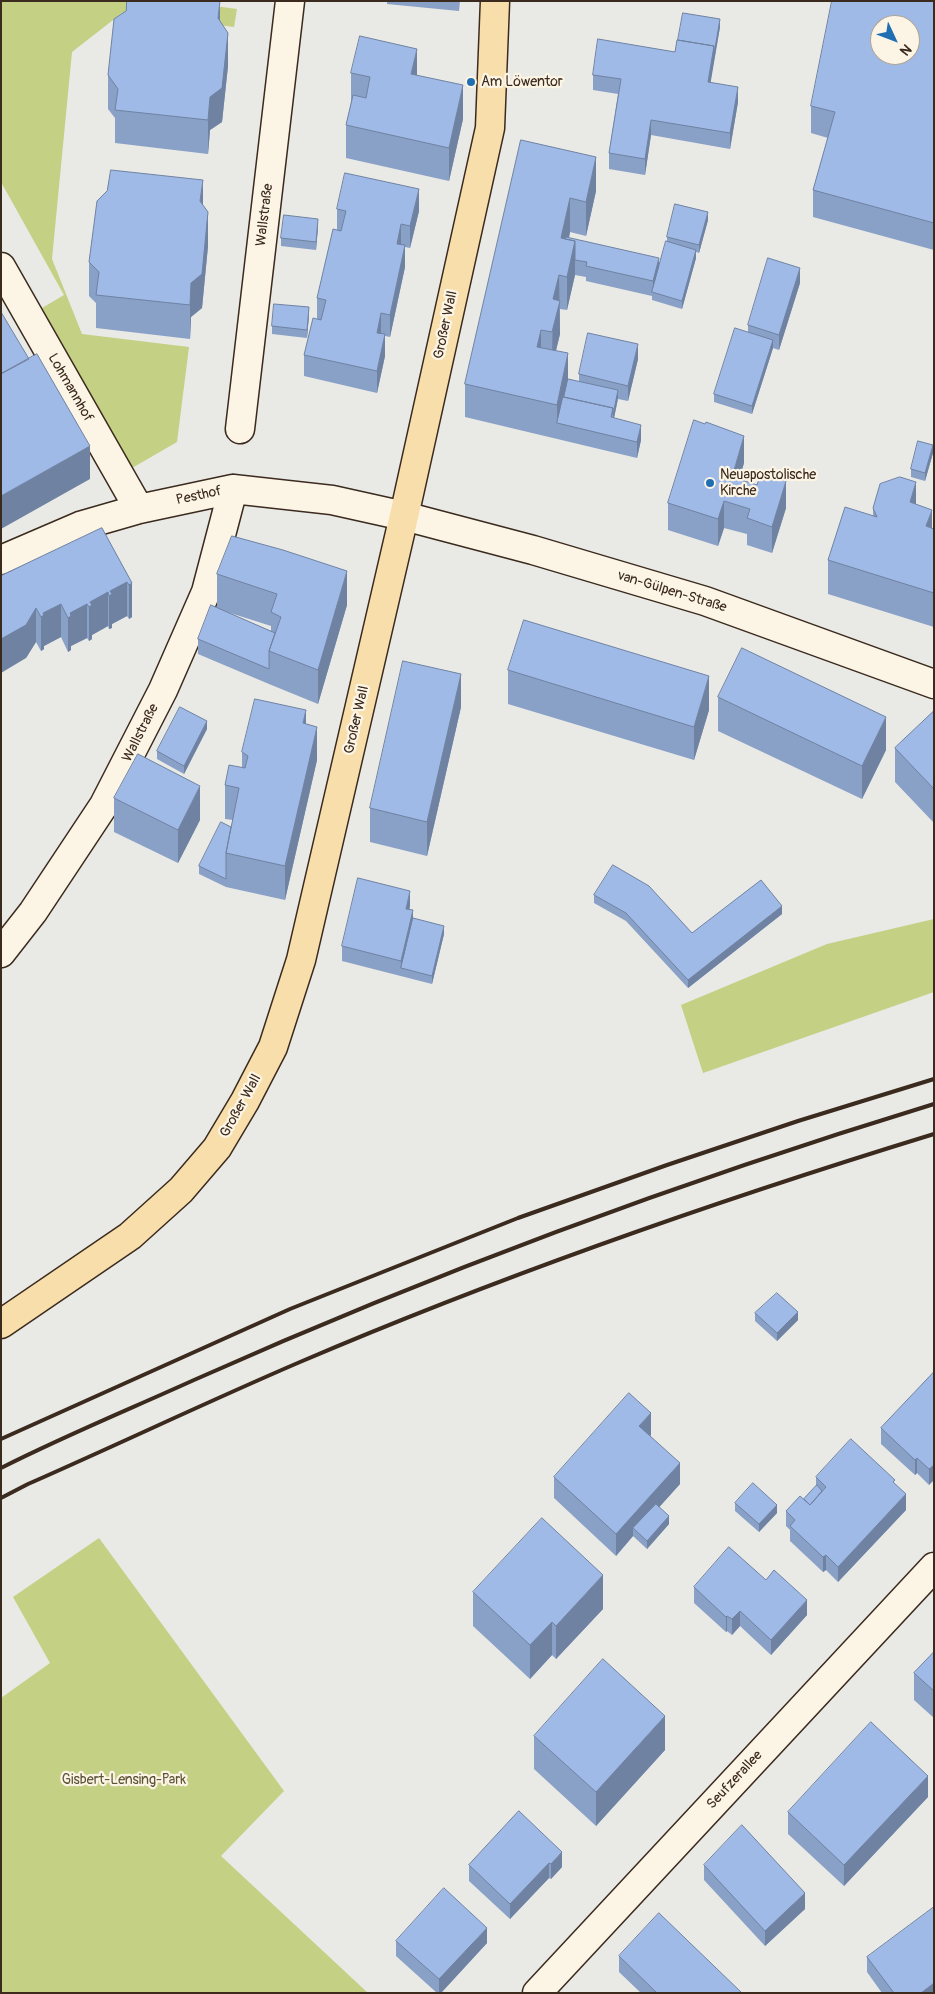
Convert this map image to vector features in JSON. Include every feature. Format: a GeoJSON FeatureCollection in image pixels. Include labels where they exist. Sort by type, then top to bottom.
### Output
{"type":"FeatureCollection","features":[{"type":"Feature","properties":{"kind":"main road","name":"Großer Wall"},"geometry":{"type":"LineString","coordinates":[[1,1324],[130,1236],[181,1190],[217,1148],[273,1047],[301,960],[404,516],[490,128],[495,1]]}},
{"type":"Feature","properties":{"kind":"street","name":"Wallstraße"},"geometry":{"type":"LineString","coordinates":[[240,429],[290,1]]}},
{"type":"Feature","properties":{"kind":"street","name":"Lohmannhof"},"geometry":{"type":"LineString","coordinates":[[1,267],[139,509]]}},
{"type":"Feature","properties":{"kind":"street","name":"Wallstraße"},"geometry":{"type":"LineString","coordinates":[[1,953],[33,912],[104,805],[163,690],[206,592],[233,489]]}},
{"type":"Feature","properties":{"kind":"street","name":"Pesthof"},"geometry":{"type":"LineString","coordinates":[[1,560],[80,526],[139,509],[233,489],[332,500],[404,516]]}},
{"type":"Feature","properties":{"kind":"street","name":"van-Gülpen-Straße"},"geometry":{"type":"LineString","coordinates":[[404,516],[533,550],[705,601],[934,684]]}},
{"type":"Feature","properties":{"kind":"street","name":"Seufzerallee"},"geometry":{"type":"LineString","coordinates":[[537,1993],[934,1568]]}},
{"type":"Feature","properties":{"kind":"green space"},"geometry":{"type":"Polygon","coordinates":[[[1,1],[178,1],[237,9],[234,27],[122,13],[72,52],[52,259],[82,334],[189,347],[177,442],[132,468],[42,308],[64,295],[1,182],[1,1]]]}},
{"type":"Feature","properties":{"kind":"green space"},"geometry":{"type":"Polygon","coordinates":[[[934,919],[934,992],[703,1073],[681,1005],[827,944],[934,919]]]}},
{"type":"Feature","properties":{"kind":"green space","name":"Gisbert-Lensing-Park"},"geometry":{"type":"Polygon","coordinates":[[[99,1538],[284,1791],[221,1856],[368,1993],[1,1993],[1,1698],[50,1663],[13,1597],[99,1538]]]}},
{"type":"Feature","properties":{"kind":"building"},"geometry":{"type":"Polygon","coordinates":[[[127,1],[220,1],[218,18],[228,33],[222,88],[210,97],[208,120],[115,110],[118,89],[108,75],[114,19],[126,11],[127,1]]]}},
{"type":"Feature","properties":{"kind":"building"},"geometry":{"type":"Polygon","coordinates":[[[832,1],[934,1],[934,223],[813,190],[835,112],[811,106],[832,1]]]}},
{"type":"Feature","properties":{"kind":"building"},"geometry":{"type":"Polygon","coordinates":[[[683,13],[720,19],[714,54],[714,46],[678,40],[683,13]]]}},
{"type":"Feature","properties":{"kind":"building"},"geometry":{"type":"Polygon","coordinates":[[[360,36],[417,49],[411,74],[463,85],[449,148],[346,125],[353,95],[366,98],[370,77],[351,73],[360,36]]]}},
{"type":"Feature","properties":{"kind":"building"},"geometry":{"type":"Polygon","coordinates":[[[598,39],[675,52],[677,40],[714,46],[708,82],[738,87],[730,133],[651,120],[645,159],[609,153],[621,79],[593,75],[598,39]]]}},
{"type":"Feature","properties":{"kind":"building"},"geometry":{"type":"Polygon","coordinates":[[[521,140],[596,157],[586,202],[570,198],[561,238],[575,241],[567,277],[559,275],[553,299],[560,301],[552,332],[541,330],[537,347],[568,353],[557,405],[465,384],[521,140]]]}},
{"type":"Feature","properties":{"kind":"building"},"geometry":{"type":"Polygon","coordinates":[[[111,170],[203,180],[200,201],[208,212],[202,274],[191,283],[190,305],[96,295],[99,272],[89,262],[97,201],[107,191],[111,170]]]}},
{"type":"Feature","properties":{"kind":"building"},"geometry":{"type":"Polygon","coordinates":[[[345,173],[419,189],[410,226],[401,224],[397,244],[405,245],[390,315],[381,313],[377,333],[385,334],[377,371],[304,355],[313,318],[321,320],[326,300],[317,298],[333,229],[341,231],[346,211],[337,209],[345,173]]]}},
{"type":"Feature","properties":{"kind":"building"},"geometry":{"type":"Polygon","coordinates":[[[675,204],[708,212],[699,245],[667,237],[675,204]]]}},
{"type":"Feature","properties":{"kind":"building"},"geometry":{"type":"Polygon","coordinates":[[[284,215],[318,219],[316,242],[281,238],[284,215]]]}},
{"type":"Feature","properties":{"kind":"building"},"geometry":{"type":"Polygon","coordinates":[[[566,237],[659,258],[653,281],[586,266],[587,262],[575,260],[575,241],[565,239],[566,237]]]}},
{"type":"Feature","properties":{"kind":"building"},"geometry":{"type":"Polygon","coordinates":[[[666,241],[696,250],[682,301],[652,292],[666,241]]]}},
{"type":"Feature","properties":{"kind":"building"},"geometry":{"type":"Polygon","coordinates":[[[768,258],[800,268],[779,335],[748,325],[768,258]]]}},
{"type":"Feature","properties":{"kind":"building"},"geometry":{"type":"Polygon","coordinates":[[[274,304],[309,307],[307,330],[272,326],[274,304]]]}},
{"type":"Feature","properties":{"kind":"building"},"geometry":{"type":"Polygon","coordinates":[[[1,312],[29,359],[1,374],[1,312]]]}},
{"type":"Feature","properties":{"kind":"building"},"geometry":{"type":"Polygon","coordinates":[[[735,328],[773,340],[752,406],[714,394],[735,328]]]}},
{"type":"Feature","properties":{"kind":"building"},"geometry":{"type":"Polygon","coordinates":[[[588,333],[638,344],[628,386],[579,374],[588,333]]]}},
{"type":"Feature","properties":{"kind":"building"},"geometry":{"type":"Polygon","coordinates":[[[37,354],[90,446],[1,496],[1,374],[37,354]]]}},
{"type":"Feature","properties":{"kind":"building"},"geometry":{"type":"Polygon","coordinates":[[[568,379],[618,390],[613,415],[613,408],[564,397],[568,379]]]}},
{"type":"Feature","properties":{"kind":"building"},"geometry":{"type":"Polygon","coordinates":[[[563,397],[613,408],[611,417],[641,425],[637,442],[557,423],[563,397]]]}},
{"type":"Feature","properties":{"kind":"building"},"geometry":{"type":"Polygon","coordinates":[[[694,420],[705,424],[706,422],[744,436],[732,477],[757,485],[761,473],[786,481],[772,527],[747,518],[750,509],[724,501],[718,519],[668,503],[694,420]]]}},
{"type":"Feature","properties":{"kind":"building"},"geometry":{"type":"Polygon","coordinates":[[[918,441],[933,445],[925,473],[911,469],[918,441]]]}},
{"type":"Feature","properties":{"kind":"building"},"geometry":{"type":"Polygon","coordinates":[[[900,477],[916,482],[910,502],[932,510],[926,526],[934,529],[934,593],[828,560],[845,507],[877,517],[873,508],[880,484],[900,477]]]}},
{"type":"Feature","properties":{"kind":"building"},"geometry":{"type":"Polygon","coordinates":[[[102,528],[132,583],[129,585],[127,582],[110,591],[112,594],[109,596],[108,592],[90,602],[92,605],[89,607],[87,604],[70,613],[71,616],[68,618],[61,604],[43,613],[44,615],[41,617],[36,608],[26,625],[1,639],[1,576],[102,528]]]}},
{"type":"Feature","properties":{"kind":"building"},"geometry":{"type":"Polygon","coordinates":[[[232,536],[347,571],[318,670],[269,651],[281,617],[271,612],[277,594],[217,574],[232,536]]]}},
{"type":"Feature","properties":{"kind":"building"},"geometry":{"type":"Polygon","coordinates":[[[211,605],[275,633],[269,651],[269,669],[198,639],[211,605]]]}},
{"type":"Feature","properties":{"kind":"building"},"geometry":{"type":"Polygon","coordinates":[[[524,620],[709,676],[694,727],[508,670],[524,620]]]}},
{"type":"Feature","properties":{"kind":"building"},"geometry":{"type":"Polygon","coordinates":[[[742,648],[886,717],[862,766],[718,697],[742,648]]]}},
{"type":"Feature","properties":{"kind":"building"},"geometry":{"type":"Polygon","coordinates":[[[403,661],[461,674],[427,822],[370,808],[403,661]]]}},
{"type":"Feature","properties":{"kind":"building"},"geometry":{"type":"Polygon","coordinates":[[[255,699],[306,710],[303,723],[317,727],[285,866],[226,853],[239,788],[225,785],[229,765],[245,768],[248,756],[242,752],[255,699]]]}},
{"type":"Feature","properties":{"kind":"building"},"geometry":{"type":"Polygon","coordinates":[[[180,707],[207,721],[184,766],[157,751],[180,707]]]}},
{"type":"Feature","properties":{"kind":"building"},"geometry":{"type":"Polygon","coordinates":[[[934,711],[934,789],[895,748],[934,711]]]}},
{"type":"Feature","properties":{"kind":"building"},"geometry":{"type":"Polygon","coordinates":[[[138,754],[200,786],[178,830],[114,798],[138,754]]]}},
{"type":"Feature","properties":{"kind":"building"},"geometry":{"type":"Polygon","coordinates":[[[221,822],[231,827],[226,853],[226,879],[199,866],[221,822]]]}},
{"type":"Feature","properties":{"kind":"building"},"geometry":{"type":"Polygon","coordinates":[[[613,865],[649,886],[692,933],[761,880],[782,906],[688,980],[626,913],[594,895],[613,865]]]}},
{"type":"Feature","properties":{"kind":"building"},"geometry":{"type":"Polygon","coordinates":[[[358,878],[410,891],[406,909],[413,910],[401,961],[342,946],[358,878]]]}},
{"type":"Feature","properties":{"kind":"building"},"geometry":{"type":"Polygon","coordinates":[[[413,918],[444,926],[432,976],[401,968],[413,918]]]}},
{"type":"Feature","properties":{"kind":"building"},"geometry":{"type":"Polygon","coordinates":[[[777,1293],[798,1312],[777,1333],[755,1313],[777,1293]]]}},
{"type":"Feature","properties":{"kind":"building"},"geometry":{"type":"Polygon","coordinates":[[[934,1372],[934,1465],[929,1469],[917,1458],[915,1460],[881,1428],[934,1372]]]}},
{"type":"Feature","properties":{"kind":"building"},"geometry":{"type":"Polygon","coordinates":[[[629,1393],[651,1413],[639,1426],[680,1463],[616,1534],[554,1477],[629,1393]]]}},
{"type":"Feature","properties":{"kind":"building"},"geometry":{"type":"Polygon","coordinates":[[[851,1439],[895,1480],[893,1482],[906,1494],[838,1567],[826,1555],[823,1557],[790,1526],[795,1520],[786,1511],[800,1496],[810,1505],[826,1487],[816,1477],[851,1439]]]}},
{"type":"Feature","properties":{"kind":"building"},"geometry":{"type":"Polygon","coordinates":[[[753,1483],[777,1505],[759,1524],[735,1503],[753,1483]]]}},
{"type":"Feature","properties":{"kind":"building"},"geometry":{"type":"Polygon","coordinates":[[[817,1485],[822,1491],[810,1505],[804,1499],[817,1485]]]}},
{"type":"Feature","properties":{"kind":"building"},"geometry":{"type":"Polygon","coordinates":[[[656,1504],[669,1516],[647,1541],[633,1528],[656,1504]]]}},
{"type":"Feature","properties":{"kind":"building"},"geometry":{"type":"Polygon","coordinates":[[[542,1518],[603,1575],[556,1626],[552,1622],[530,1645],[473,1592],[542,1518]]]}},
{"type":"Feature","properties":{"kind":"building"},"geometry":{"type":"Polygon","coordinates":[[[729,1547],[766,1580],[774,1570],[807,1600],[771,1640],[740,1611],[732,1619],[726,1617],[694,1587],[729,1547]]]}},
{"type":"Feature","properties":{"kind":"building"},"geometry":{"type":"Polygon","coordinates":[[[934,1652],[934,1691],[914,1673],[934,1652]]]}},
{"type":"Feature","properties":{"kind":"building"},"geometry":{"type":"Polygon","coordinates":[[[603,1659],[665,1716],[596,1792],[534,1736],[603,1659]]]}},
{"type":"Feature","properties":{"kind":"building"},"geometry":{"type":"Polygon","coordinates":[[[871,1722],[928,1776],[844,1865],[788,1812],[871,1722]]]}},
{"type":"Feature","properties":{"kind":"building"},"geometry":{"type":"Polygon","coordinates":[[[519,1811],[562,1852],[510,1904],[469,1865],[519,1811]]]}},
{"type":"Feature","properties":{"kind":"building"},"geometry":{"type":"Polygon","coordinates":[[[742,1825],[805,1893],[765,1931],[704,1865],[742,1825]]]}},
{"type":"Feature","properties":{"kind":"building"},"geometry":{"type":"Polygon","coordinates":[[[444,1888],[487,1928],[439,1979],[396,1941],[444,1888]]]}},
{"type":"Feature","properties":{"kind":"building"},"geometry":{"type":"Polygon","coordinates":[[[934,1907],[934,1983],[921,1993],[894,1993],[867,1957],[934,1907]]]}},
{"type":"Feature","properties":{"kind":"building"},"geometry":{"type":"Polygon","coordinates":[[[659,1913],[742,1993],[657,1993],[619,1956],[659,1913]]]}},
{"type":"Feature","properties":{"kind":"railway"},"geometry":{"type":"LineString","coordinates":[[1,1439],[290,1309],[518,1218],[798,1121],[934,1079]]}},
{"type":"Feature","properties":{"kind":"railway"},"geometry":{"type":"LineString","coordinates":[[1,1468],[73,1434],[284,1341],[467,1266],[652,1197],[934,1104]]}},
{"type":"Feature","properties":{"kind":"railway"},"geometry":{"type":"LineString","coordinates":[[1,1498],[28,1484],[266,1377],[456,1299],[693,1212],[934,1134]]}},
{"type":"Feature","properties":{"kind":"place","name":"Am Löwentor"},"geometry":{"type":"Point","coordinates":[471,82]}},
{"type":"Feature","properties":{"kind":"place","name":"Neuapostolische Kirche"},"geometry":{"type":"Point","coordinates":[710,483]}}]}
